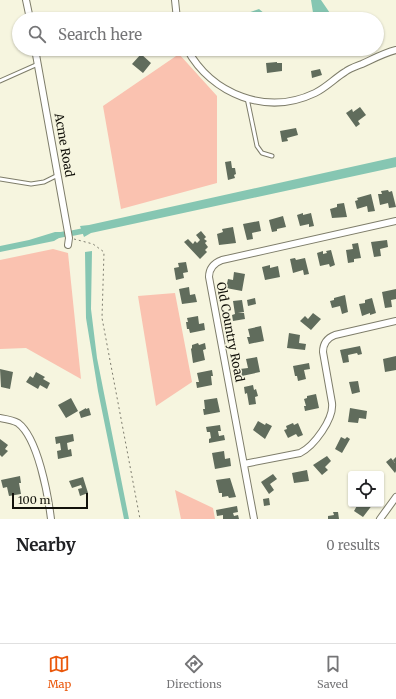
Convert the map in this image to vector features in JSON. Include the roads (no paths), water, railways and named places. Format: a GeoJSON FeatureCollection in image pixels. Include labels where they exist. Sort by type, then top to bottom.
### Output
{"type":"FeatureCollection","features":[{"type":"Feature","properties":{"kind":"street"},"geometry":{"type":"LineString","coordinates":[[26,0],[29,12]]}},
{"type":"Feature","properties":{"kind":"street"},"geometry":{"type":"LineString","coordinates":[[175,0],[176,12]]}},
{"type":"Feature","properties":{"kind":"street"},"geometry":{"type":"LineString","coordinates":[[384,54],[396,50]]}},
{"type":"Feature","properties":{"kind":"street","name":"Acme Road"},"geometry":{"type":"LineString","coordinates":[[36,56],[70,238],[68,245]]}},
{"type":"Feature","properties":{"kind":"street"},"geometry":{"type":"LineString","coordinates":[[192,56],[199,67],[213,81],[227,90],[246,98],[273,102],[304,98],[325,87],[346,71],[380,56]]}},
{"type":"Feature","properties":{"kind":"street","name":"Old Country Road"},"geometry":{"type":"LineString","coordinates":[[254,519],[209,277],[212,266],[222,260],[396,221]]}},
{"type":"Feature","properties":{"kind":"street"},"geometry":{"type":"LineString","coordinates":[[244,464],[300,453],[307,450],[330,418],[332,402],[323,352],[324,344],[329,338],[396,321]]}},
{"type":"Feature","properties":{"kind":"street"},"geometry":{"type":"LineString","coordinates":[[0,418],[12,420],[21,426],[35,449],[51,519]]}},
{"type":"Feature","properties":{"kind":"street"},"geometry":{"type":"LineString","coordinates":[[380,519],[396,497]]}},
{"type":"Feature","properties":{"kind":"lane"},"geometry":{"type":"LineString","coordinates":[[0,81],[38,64]]}},
{"type":"Feature","properties":{"kind":"lane"},"geometry":{"type":"LineString","coordinates":[[246,98],[257,146],[262,153],[272,156]]}},
{"type":"Feature","properties":{"kind":"lane"},"geometry":{"type":"LineString","coordinates":[[0,179],[31,184],[44,182],[58,175]]}},
{"type":"Feature","properties":{"kind":"water"},"geometry":{"type":"Polygon","coordinates":[[[311,0],[321,0],[329,12],[313,12],[311,0]]]}},
{"type":"Feature","properties":{"kind":"water"},"geometry":{"type":"Polygon","coordinates":[[[259,9],[263,12],[251,12],[259,9]]]}},
{"type":"Feature","properties":{"kind":"water"},"geometry":{"type":"Polygon","coordinates":[[[396,157],[396,167],[91,233],[84,237],[80,226],[89,225],[396,157]]]}},
{"type":"Feature","properties":{"kind":"water"},"geometry":{"type":"Polygon","coordinates":[[[55,232],[61,232],[62,236],[54,241],[0,252],[0,246],[29,240],[55,232]]]}},
{"type":"Feature","properties":{"kind":"water"},"geometry":{"type":"Polygon","coordinates":[[[92,251],[91,309],[97,358],[129,519],[124,519],[98,391],[86,318],[85,252],[92,251]]]}},
{"type":"Feature","properties":{"kind":"waterway"},"geometry":{"type":"LineString","coordinates":[[73,233],[88,230]]}},
{"type":"Feature","properties":{"kind":"waterway"},"geometry":{"type":"LineString","coordinates":[[55,236],[65,234]]}}]}
